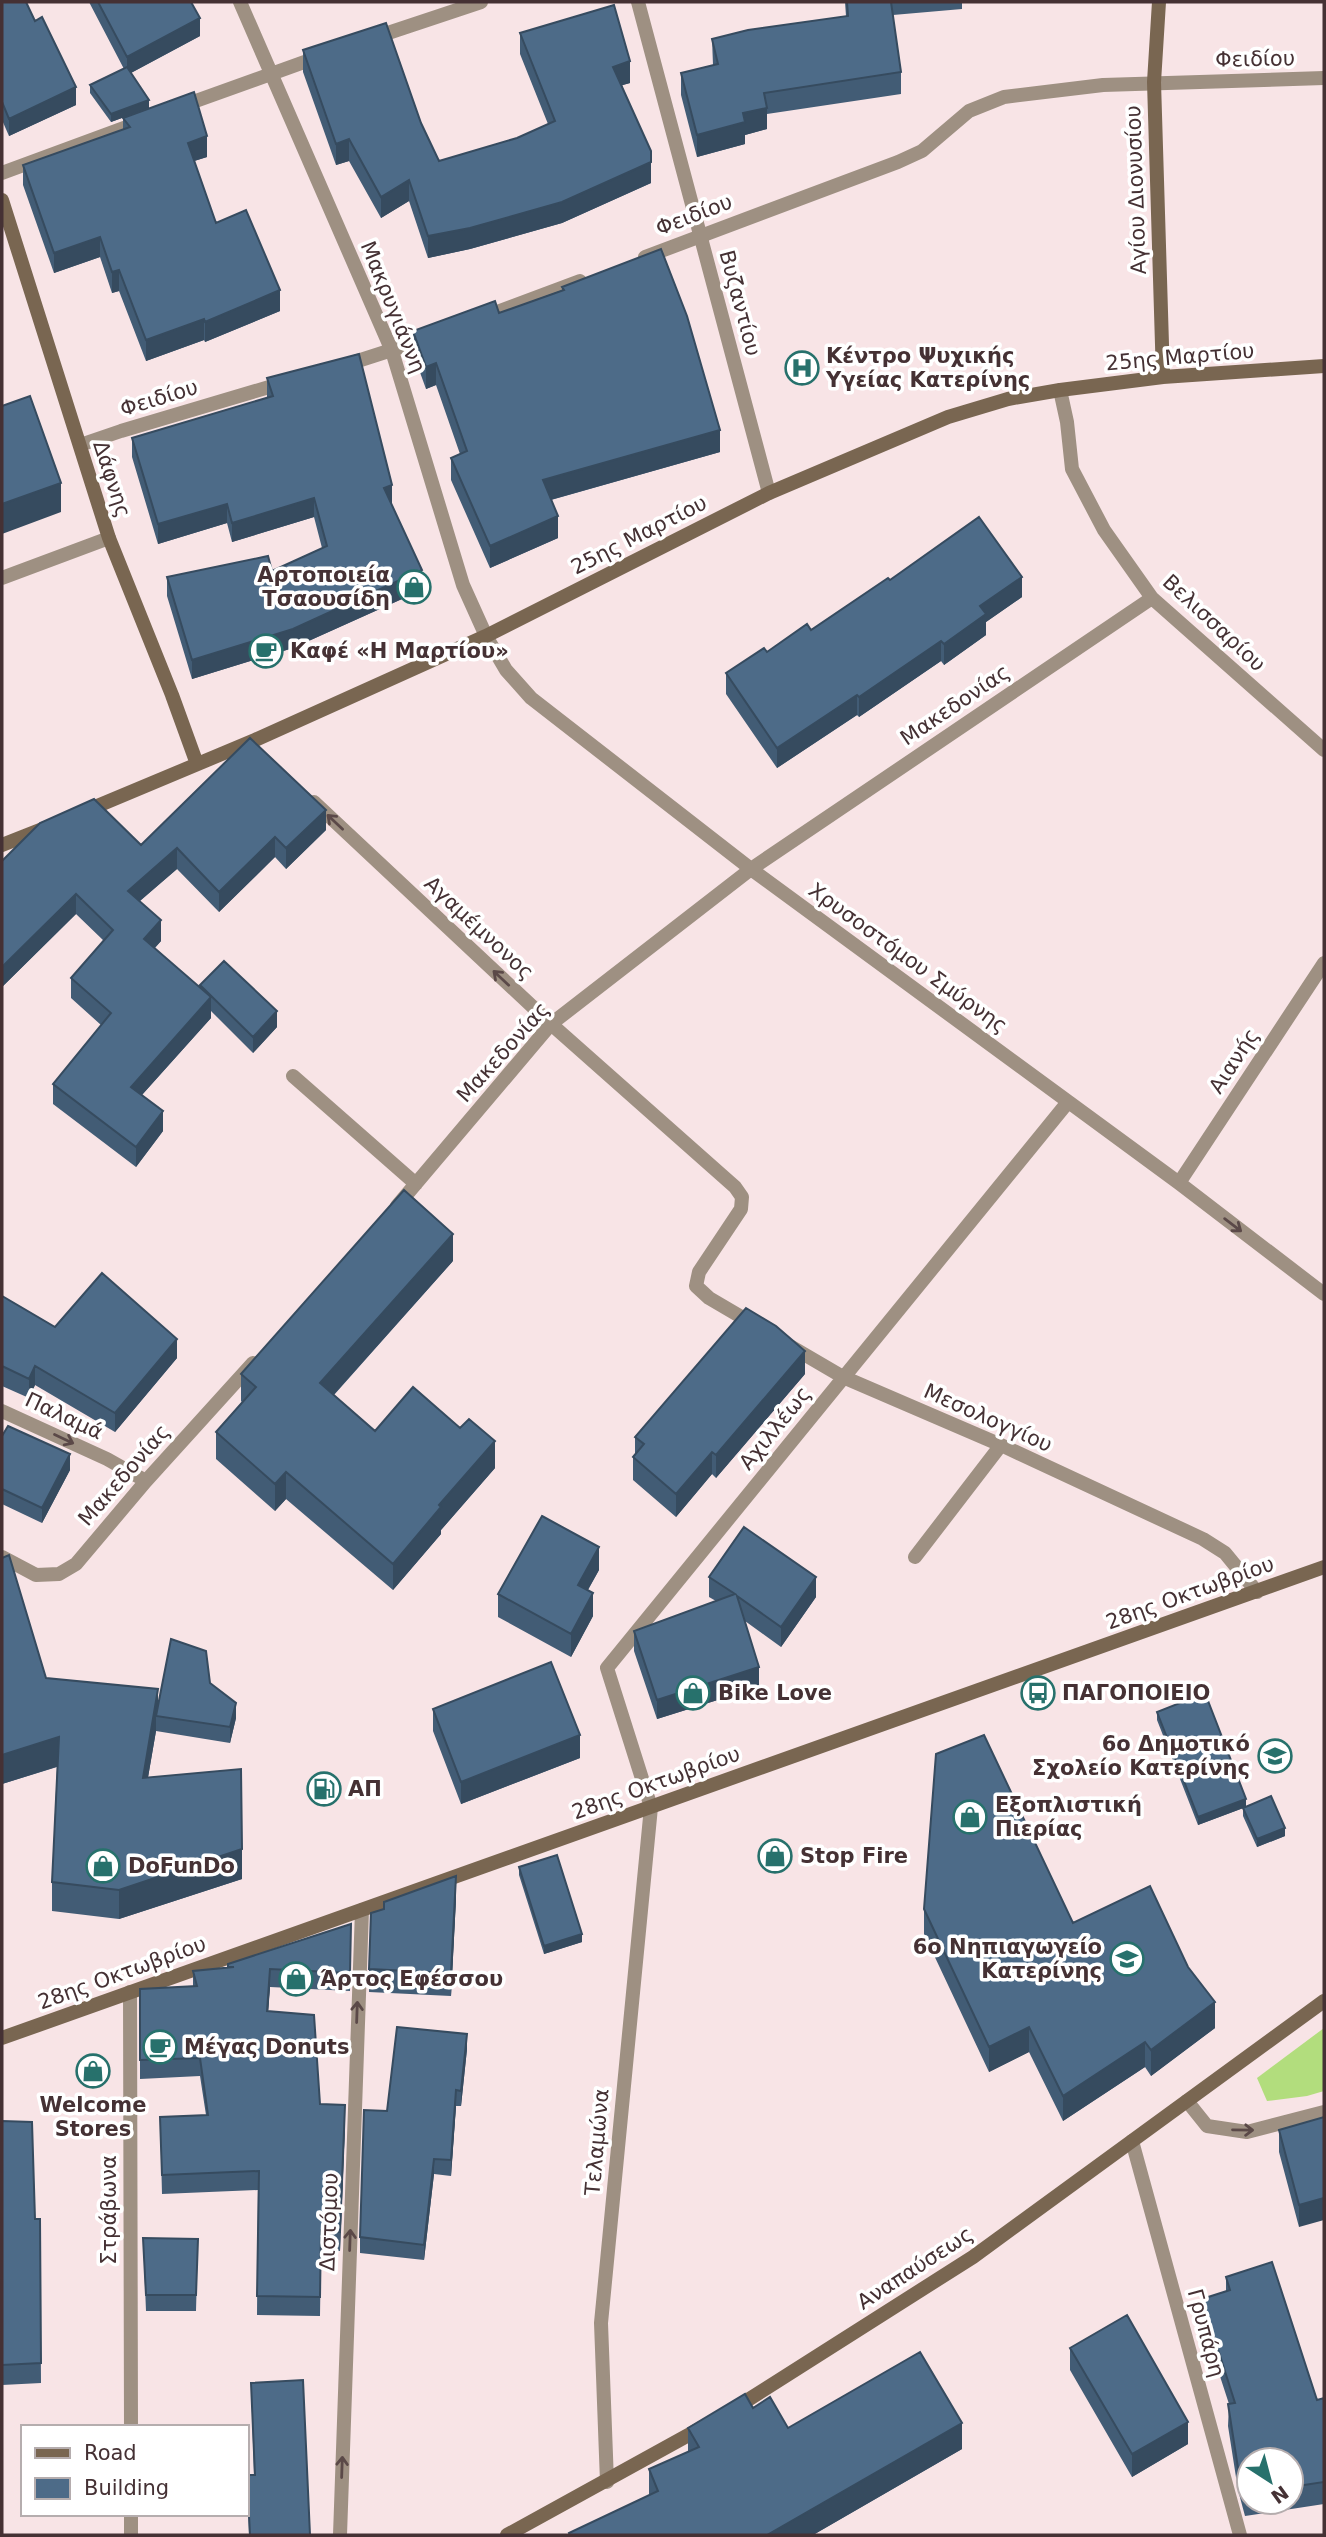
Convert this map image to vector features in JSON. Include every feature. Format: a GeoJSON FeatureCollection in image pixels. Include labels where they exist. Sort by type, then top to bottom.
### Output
{"type":"FeatureCollection","features":[{"type":"Feature","properties":{"kind":"street","name":"Μακρυγιάννη"},"geometry":{"type":"LineString","coordinates":[[240,2],[392,351],[463,585],[486,636]]}},
{"type":"Feature","properties":{"kind":"street"},"geometry":{"type":"LineString","coordinates":[[362,42],[481,2]]}},
{"type":"Feature","properties":{"kind":"street","name":"Βυζαντίου"},"geometry":{"type":"LineString","coordinates":[[638,2],[769,493]]}},
{"type":"Feature","properties":{"kind":"street","name":"Αγίου Διονυσίου"},"geometry":{"type":"LineString","coordinates":[[1159,2],[1154,82],[1163,377]]}},
{"type":"Feature","properties":{"kind":"street"},"geometry":{"type":"LineString","coordinates":[[2,173],[336,51]]}},
{"type":"Feature","properties":{"kind":"street","name":"Φειδίου"},"geometry":{"type":"LineString","coordinates":[[625,264],[898,162],[922,151],[969,111],[1004,97],[1103,85],[1324,78]]}},
{"type":"Feature","properties":{"kind":"street","name":"Δάφνης"},"geometry":{"type":"LineString","coordinates":[[2,200],[109,538],[197,764]]}},
{"type":"Feature","properties":{"kind":"street"},"geometry":{"type":"LineString","coordinates":[[328,370],[392,351],[600,274]]}},
{"type":"Feature","properties":{"kind":"street","name":"25ης Μαρτίου"},"geometry":{"type":"LineString","coordinates":[[2,845],[197,764],[258,744],[486,636],[769,493],[948,417],[1008,399],[1060,390],[1163,377],[1324,366]]}},
{"type":"Feature","properties":{"kind":"street","name":"Φειδίου"},"geometry":{"type":"LineString","coordinates":[[80,445],[302,377]]}},
{"type":"Feature","properties":{"kind":"street","name":"Βελισσαρίου"},"geometry":{"type":"LineString","coordinates":[[1060,390],[1072,468],[1104,530],[1152,598],[1324,750]]}},
{"type":"Feature","properties":{"kind":"street"},"geometry":{"type":"LineString","coordinates":[[2,578],[109,538]]}},
{"type":"Feature","properties":{"kind":"street","name":"Μακεδονίας"},"geometry":{"type":"LineString","coordinates":[[388,1215],[551,1024],[751,869],[1152,598]]}},
{"type":"Feature","properties":{"kind":"street","name":"Χρυσοστόμου Σμύρνης"},"geometry":{"type":"LineString","coordinates":[[486,636],[506,670],[531,698],[751,869],[1179,1183],[1324,1294]]}},
{"type":"Feature","properties":{"kind":"street","name":"Αγαμέμνονος"},"geometry":{"type":"LineString","coordinates":[[304,793],[551,1024],[742,1197],[741,1209],[699,1272],[696,1286]]}},
{"type":"Feature","properties":{"kind":"street","name":"Αιανής"},"geometry":{"type":"LineString","coordinates":[[1179,1183],[1324,963]]}},
{"type":"Feature","properties":{"kind":"street"},"geometry":{"type":"LineString","coordinates":[[293,1076],[416,1184]]}},
{"type":"Feature","properties":{"kind":"street","name":"Αχιλλέως"},"geometry":{"type":"LineString","coordinates":[[652,1807],[607,1668],[1068,1102]]}},
{"type":"Feature","properties":{"kind":"street","name":"Μεσολογγίου"},"geometry":{"type":"LineString","coordinates":[[696,1286],[709,1298],[843,1377],[1001,1445],[1203,1539],[1225,1553],[1257,1592]]}},
{"type":"Feature","properties":{"kind":"street","name":"Μακεδονίας"},"geometry":{"type":"LineString","coordinates":[[2,1557],[36,1575],[60,1574],[76,1564],[146,1481],[267,1348]]}},
{"type":"Feature","properties":{"kind":"street","name":"Παλαμά"},"geometry":{"type":"LineString","coordinates":[[2,1411],[107,1459],[146,1481]]}},
{"type":"Feature","properties":{"kind":"street"},"geometry":{"type":"LineString","coordinates":[[915,1557],[1001,1445]]}},
{"type":"Feature","properties":{"kind":"street","name":"28ης Οκτωβρίου"},"geometry":{"type":"LineString","coordinates":[[2,2038],[1324,1567]]}},
{"type":"Feature","properties":{"kind":"street","name":"Τελαμώνα"},"geometry":{"type":"LineString","coordinates":[[607,2482],[601,2323],[652,1807]]}},
{"type":"Feature","properties":{"kind":"street","name":"Διστόμου"},"geometry":{"type":"LineString","coordinates":[[340,2535],[362,1910]]}},
{"type":"Feature","properties":{"kind":"street","name":"Στράβωνα"},"geometry":{"type":"LineString","coordinates":[[130,1992],[131,2425]]}},
{"type":"Feature","properties":{"kind":"street","name":"Αναπαύσεως"},"geometry":{"type":"LineString","coordinates":[[507,2535],[607,2482],[752,2399],[961,2264],[1324,2001]]}},
{"type":"Feature","properties":{"kind":"street"},"geometry":{"type":"LineString","coordinates":[[1187,2101],[1207,2126],[1247,2132],[1324,2112]]}},
{"type":"Feature","properties":{"kind":"street","name":"Γρυπάρη"},"geometry":{"type":"LineString","coordinates":[[1132,2141],[1240,2535]]}},
{"type":"Feature","properties":{"kind":"street"},"geometry":{"type":"LineString","coordinates":[[131,2516],[131,2535]]}},
{"type":"Feature","properties":{"kind":"green space"},"geometry":{"type":"Polygon","coordinates":[[[1324,2028],[1324,2091],[1267,2101],[1257,2078],[1324,2028]]]}},
{"type":"Feature","properties":{"kind":"building"},"geometry":{"type":"Polygon","coordinates":[[[2,2],[26,2],[35,21],[42,17],[76,87],[9,119],[2,102],[2,2]]]}},
{"type":"Feature","properties":{"kind":"building"},"geometry":{"type":"Polygon","coordinates":[[[98,2],[191,2],[200,18],[127,57],[98,2]]]}},
{"type":"Feature","properties":{"kind":"building"},"geometry":{"type":"Polygon","coordinates":[[[847,2],[891,2],[901,72],[764,93],[767,108],[743,113],[745,122],[697,135],[681,73],[718,64],[712,39],[748,30],[848,16],[847,2]]]}},
{"type":"Feature","properties":{"kind":"building"},"geometry":{"type":"Polygon","coordinates":[[[614,5],[630,61],[613,67],[651,151],[651,162],[562,202],[470,228],[428,236],[409,180],[381,197],[349,139],[336,144],[303,50],[386,23],[421,123],[439,161],[517,138],[555,121],[520,33],[614,5]]]}},
{"type":"Feature","properties":{"kind":"building"},"geometry":{"type":"Polygon","coordinates":[[[127,67],[149,100],[111,114],[90,85],[127,67]]]}},
{"type":"Feature","properties":{"kind":"building"},"geometry":{"type":"Polygon","coordinates":[[[194,92],[207,136],[188,143],[216,223],[246,210],[280,290],[205,322],[204,319],[146,340],[119,270],[112,272],[100,237],[54,253],[23,165],[130,127],[123,118],[194,92]]]}},
{"type":"Feature","properties":{"kind":"building"},"geometry":{"type":"Polygon","coordinates":[[[661,249],[687,316],[720,430],[543,480],[558,516],[490,546],[451,458],[467,451],[436,363],[426,367],[413,331],[495,301],[499,313],[564,290],[562,287],[661,249]]]}},
{"type":"Feature","properties":{"kind":"building"},"geometry":{"type":"Polygon","coordinates":[[[359,354],[392,485],[384,488],[422,570],[293,629],[192,660],[167,577],[268,556],[272,571],[327,546],[314,498],[232,523],[227,504],[158,524],[132,438],[273,396],[267,378],[359,354]]]}},
{"type":"Feature","properties":{"kind":"building"},"geometry":{"type":"Polygon","coordinates":[[[30,396],[61,483],[2,504],[2,406],[30,396]]]}},
{"type":"Feature","properties":{"kind":"building"},"geometry":{"type":"Polygon","coordinates":[[[979,517],[1022,577],[980,606],[986,614],[944,644],[941,641],[777,748],[726,673],[764,648],[767,652],[807,624],[811,630],[888,578],[890,580],[979,517]]]}},
{"type":"Feature","properties":{"kind":"building"},"geometry":{"type":"Polygon","coordinates":[[[250,738],[326,810],[286,848],[275,837],[219,892],[177,848],[128,891],[161,920],[144,939],[211,997],[131,1087],[163,1111],[136,1147],[53,1084],[111,1013],[71,978],[113,930],[76,894],[2,967],[2,861],[40,823],[94,799],[141,845],[250,738]]]}},
{"type":"Feature","properties":{"kind":"building"},"geometry":{"type":"Polygon","coordinates":[[[224,961],[277,1011],[253,1037],[200,985],[224,961]]]}},
{"type":"Feature","properties":{"kind":"building"},"geometry":{"type":"Polygon","coordinates":[[[404,1190],[453,1234],[320,1383],[375,1431],[413,1387],[460,1428],[469,1419],[495,1441],[439,1505],[441,1507],[393,1564],[286,1472],[275,1484],[216,1432],[256,1387],[241,1374],[404,1190]]]}},
{"type":"Feature","properties":{"kind":"building"},"geometry":{"type":"Polygon","coordinates":[[[102,1273],[177,1339],[115,1413],[35,1366],[29,1379],[2,1366],[2,1296],[55,1327],[102,1273]]]}},
{"type":"Feature","properties":{"kind":"building"},"geometry":{"type":"Polygon","coordinates":[[[746,1308],[776,1326],[805,1351],[716,1455],[712,1452],[676,1494],[633,1457],[644,1444],[635,1437],[746,1308]]]}},
{"type":"Feature","properties":{"kind":"building"},"geometry":{"type":"Polygon","coordinates":[[[8,1426],[70,1454],[42,1508],[2,1489],[2,1436],[8,1426]]]}},
{"type":"Feature","properties":{"kind":"building"},"geometry":{"type":"Polygon","coordinates":[[[542,1516],[599,1547],[578,1585],[593,1593],[571,1634],[498,1594],[542,1516]]]}},
{"type":"Feature","properties":{"kind":"building"},"geometry":{"type":"Polygon","coordinates":[[[744,1527],[816,1577],[781,1627],[737,1596],[759,1667],[657,1700],[634,1631],[735,1594],[709,1577],[744,1527]]]}},
{"type":"Feature","properties":{"kind":"building"},"geometry":{"type":"Polygon","coordinates":[[[9,1555],[46,1678],[158,1689],[143,1778],[241,1769],[242,1849],[119,1890],[52,1882],[59,1737],[2,1755],[2,1558],[9,1555]]]}},
{"type":"Feature","properties":{"kind":"building"},"geometry":{"type":"Polygon","coordinates":[[[171,1639],[206,1651],[210,1683],[236,1703],[230,1727],[156,1716],[171,1639]]]}},
{"type":"Feature","properties":{"kind":"building"},"geometry":{"type":"Polygon","coordinates":[[[551,1662],[580,1735],[461,1782],[433,1709],[551,1662]]]}},
{"type":"Feature","properties":{"kind":"building"},"geometry":{"type":"Polygon","coordinates":[[[1205,1693],[1246,1799],[1198,1817],[1157,1712],[1205,1693]]]}},
{"type":"Feature","properties":{"kind":"building"},"geometry":{"type":"Polygon","coordinates":[[[984,1735],[1073,1923],[1150,1886],[1188,1967],[1215,2002],[1151,2050],[1145,2042],[1063,2096],[1029,2027],[989,2047],[924,1909],[936,1754],[984,1735]]]}},
{"type":"Feature","properties":{"kind":"building"},"geometry":{"type":"Polygon","coordinates":[[[1271,1796],[1285,1828],[1257,1839],[1243,1808],[1271,1796]]]}},
{"type":"Feature","properties":{"kind":"building"},"geometry":{"type":"Polygon","coordinates":[[[557,1855],[582,1934],[544,1946],[519,1867],[557,1855]]]}},
{"type":"Feature","properties":{"kind":"building"},"geometry":{"type":"Polygon","coordinates":[[[456,1876],[451,1973],[369,1969],[371,1913],[384,1909],[384,1902],[456,1876]]]}},
{"type":"Feature","properties":{"kind":"building"},"geometry":{"type":"Polygon","coordinates":[[[351,1924],[350,1973],[270,1969],[267,2011],[314,2015],[320,2104],[345,2105],[340,2232],[321,2230],[320,2297],[257,2296],[259,2171],[162,2175],[160,2117],[208,2115],[200,2058],[140,2060],[140,1989],[197,1986],[193,1971],[234,1967],[228,1967],[228,1964],[351,1924]]]}},
{"type":"Feature","properties":{"kind":"building"},"geometry":{"type":"Polygon","coordinates":[[[397,2027],[467,2034],[461,2091],[456,2090],[451,2160],[434,2159],[424,2245],[360,2237],[364,2110],[387,2111],[397,2027]]]}},
{"type":"Feature","properties":{"kind":"building"},"geometry":{"type":"Polygon","coordinates":[[[1324,2117],[1324,2198],[1299,2205],[1279,2130],[1324,2117]]]}},
{"type":"Feature","properties":{"kind":"building"},"geometry":{"type":"Polygon","coordinates":[[[2,2121],[32,2122],[35,2219],[40,2219],[41,2363],[2,2365],[2,2121]]]}},
{"type":"Feature","properties":{"kind":"building"},"geometry":{"type":"Polygon","coordinates":[[[143,2238],[198,2239],[196,2295],[146,2295],[143,2238]]]}},
{"type":"Feature","properties":{"kind":"building"},"geometry":{"type":"Polygon","coordinates":[[[1272,2262],[1317,2400],[1324,2398],[1324,2482],[1305,2485],[1305,2446],[1235,2446],[1235,2449],[1228,2404],[1235,2403],[1202,2299],[1230,2290],[1226,2277],[1272,2262]]]}},
{"type":"Feature","properties":{"kind":"building"},"geometry":{"type":"Polygon","coordinates":[[[1127,2315],[1188,2422],[1132,2454],[1070,2348],[1127,2315]]]}},
{"type":"Feature","properties":{"kind":"building"},"geometry":{"type":"Polygon","coordinates":[[[920,2352],[962,2423],[767,2535],[570,2535],[569,2533],[658,2491],[649,2469],[699,2447],[688,2428],[745,2394],[753,2408],[770,2397],[788,2428],[920,2352]]]}},
{"type":"Feature","properties":{"kind":"building"},"geometry":{"type":"Polygon","coordinates":[[[303,2380],[310,2535],[250,2535],[248,2475],[255,2475],[251,2383],[303,2380]]]}},
{"type":"Feature","properties":{"kind":"place","name":"Κέντρο Ψυχικής Υγείας Κατερίνης"},"geometry":{"type":"Point","coordinates":[802,368]}},
{"type":"Feature","properties":{"kind":"place","name":"Αρτοποιεία Τσαουσίδη"},"geometry":{"type":"Point","coordinates":[414,587]}},
{"type":"Feature","properties":{"kind":"place","name":"Καφέ «Η Μαρτίου»"},"geometry":{"type":"Point","coordinates":[266,651]}},
{"type":"Feature","properties":{"kind":"place","name":"Bike Love"},"geometry":{"type":"Point","coordinates":[693,1693]}},
{"type":"Feature","properties":{"kind":"place","name":"ΠΑΓΟΠΟΙΕΙΟ"},"geometry":{"type":"Point","coordinates":[1038,1693]}},
{"type":"Feature","properties":{"kind":"place","name":"6ο Δημοτικό Σχολείο Κατερίνης"},"geometry":{"type":"Point","coordinates":[1275,1756]}},
{"type":"Feature","properties":{"kind":"place","name":"ΑΠ"},"geometry":{"type":"Point","coordinates":[324,1789]}},
{"type":"Feature","properties":{"kind":"place","name":"Εξοπλιστική Πιερίας"},"geometry":{"type":"Point","coordinates":[970,1817]}},
{"type":"Feature","properties":{"kind":"place","name":"Stop Fire"},"geometry":{"type":"Point","coordinates":[775,1856]}},
{"type":"Feature","properties":{"kind":"place","name":"DoFunDo"},"geometry":{"type":"Point","coordinates":[103,1866]}},
{"type":"Feature","properties":{"kind":"place","name":"6ο Νηπιαγωγείο Κατερίνης"},"geometry":{"type":"Point","coordinates":[1127,1959]}},
{"type":"Feature","properties":{"kind":"place","name":"Άρτος Εφέσσου"},"geometry":{"type":"Point","coordinates":[296,1979]}},
{"type":"Feature","properties":{"kind":"place","name":"Μέγας Donuts"},"geometry":{"type":"Point","coordinates":[160,2047]}},
{"type":"Feature","properties":{"kind":"place","name":"Welcome Stores"},"geometry":{"type":"Point","coordinates":[93,2071]}}]}
